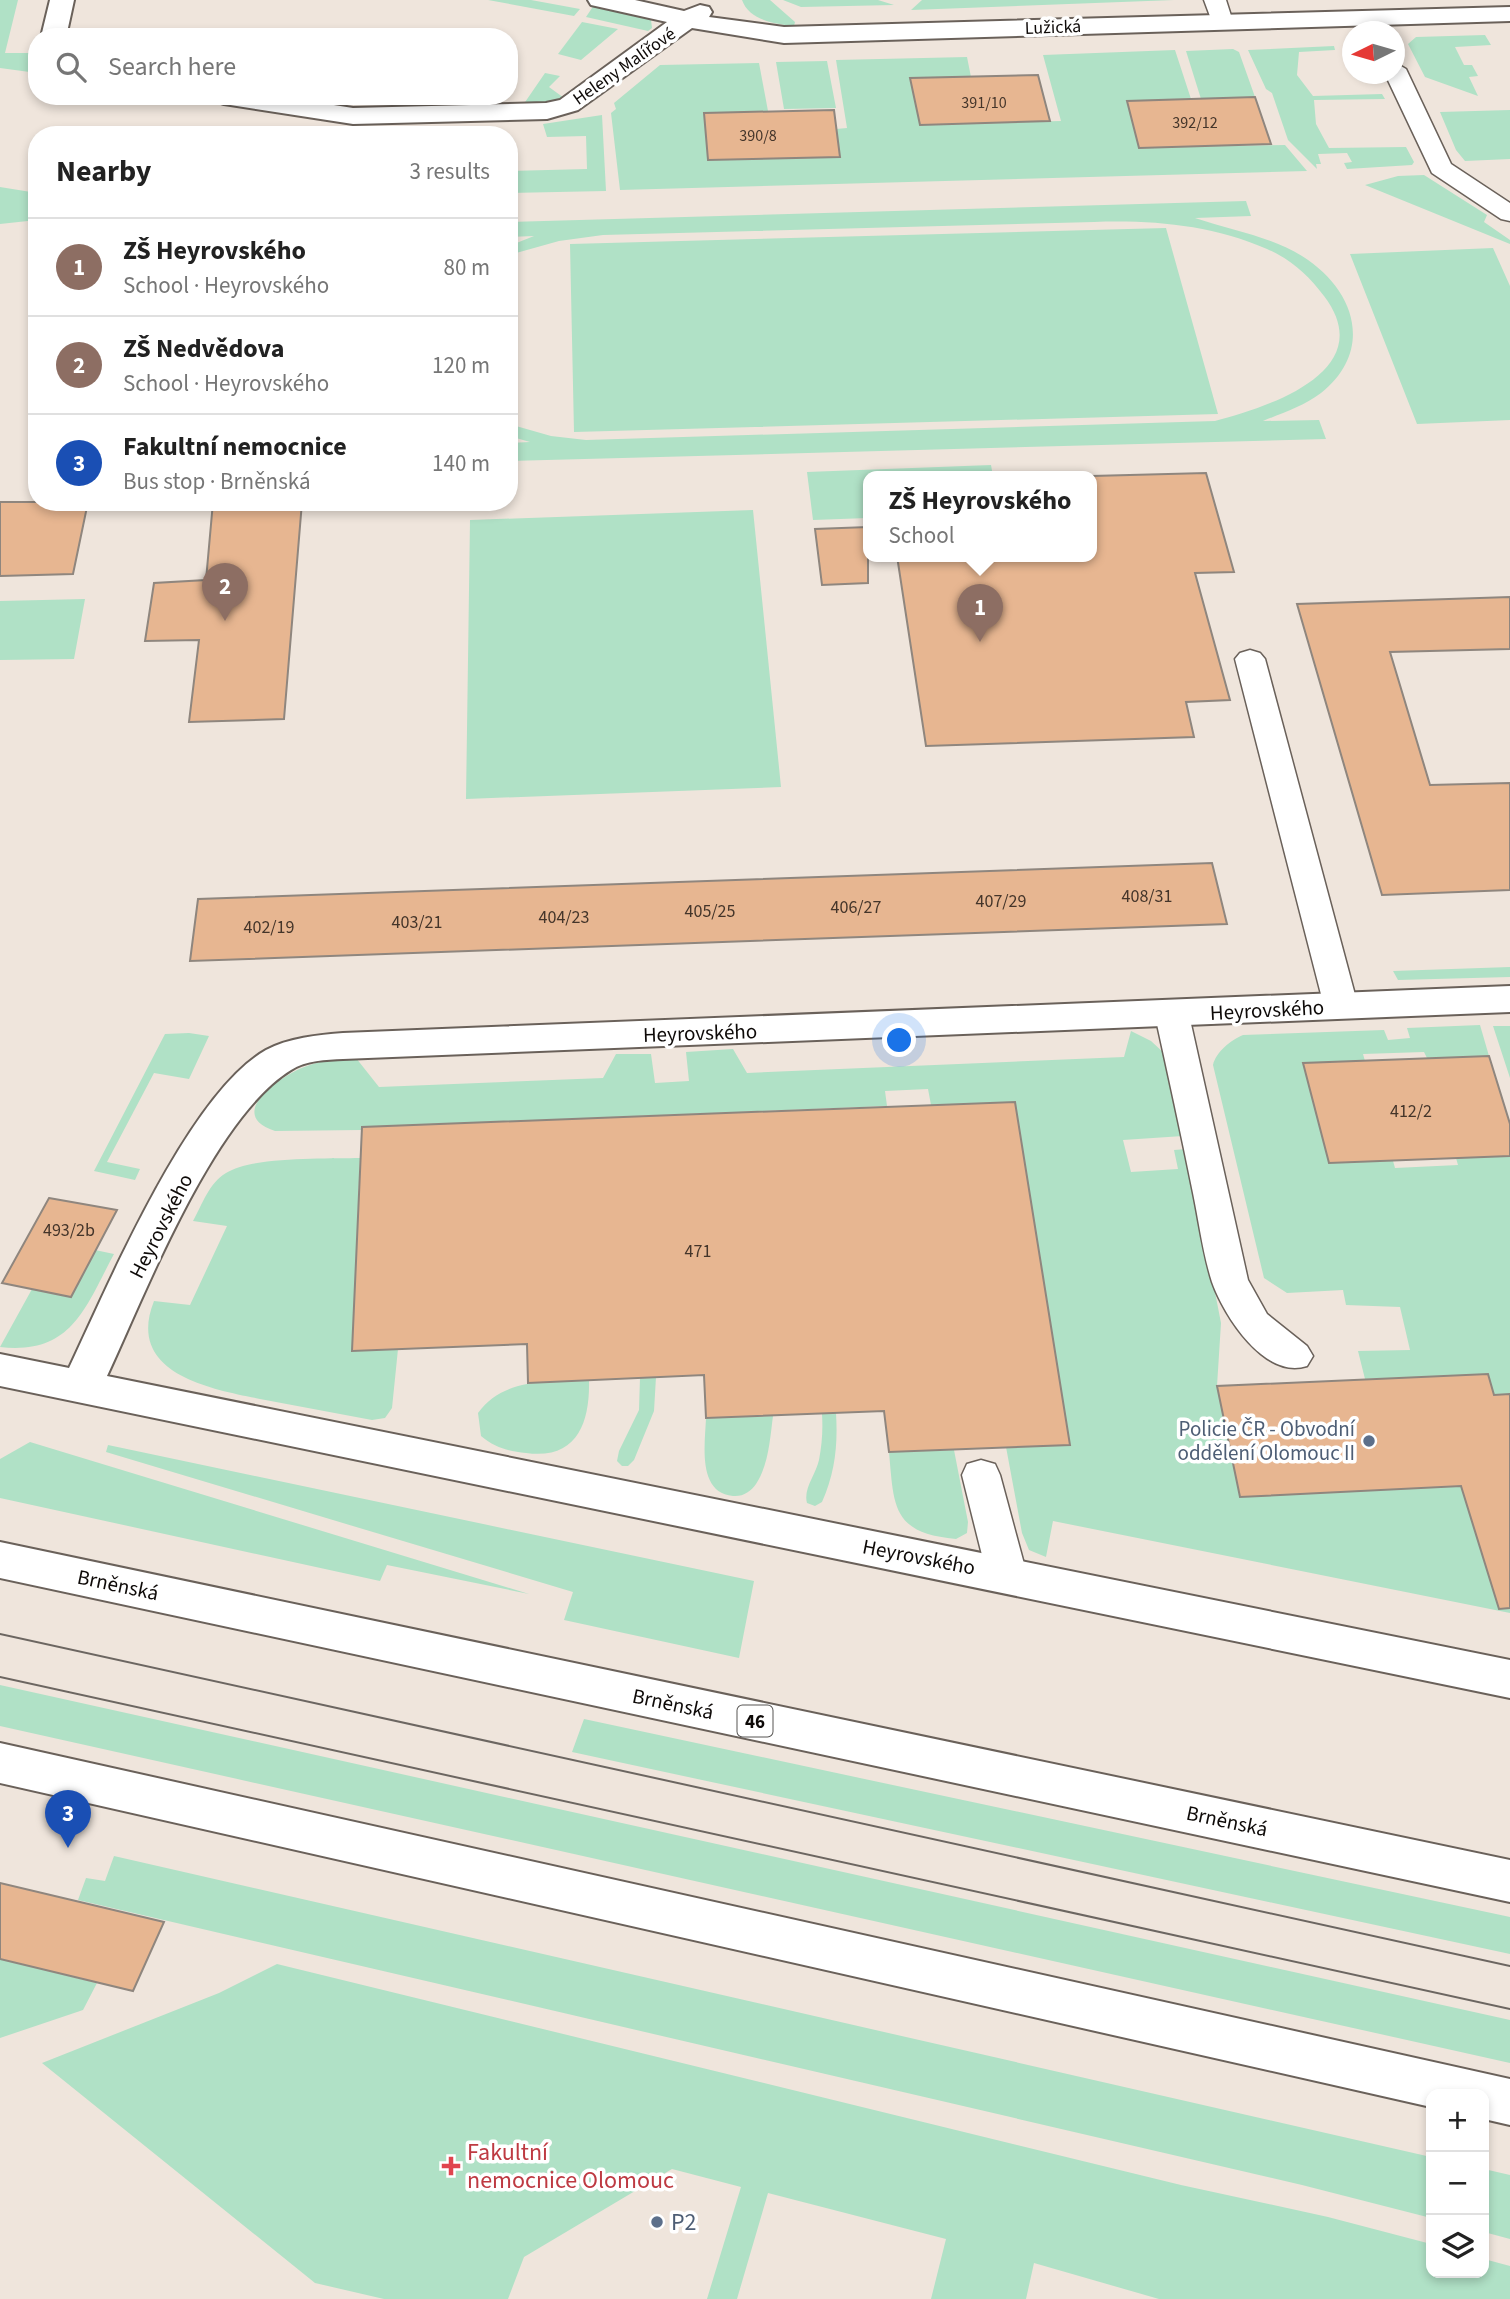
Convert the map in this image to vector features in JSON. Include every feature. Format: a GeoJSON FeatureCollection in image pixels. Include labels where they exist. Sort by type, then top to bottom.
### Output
{"type":"FeatureCollection","features":[{"type":"Feature","properties":{"kind":"street"},"geometry":{"type":"LineString","coordinates":[[55,28],[62,0]]}},
{"type":"Feature","properties":{"kind":"street","name":"Lužická"},"geometry":{"type":"LineString","coordinates":[[600,0],[648,9],[689,22],[784,35],[1219,11],[1342,22]]}},
{"type":"Feature","properties":{"kind":"street","name":"Heleny Malířové"},"geometry":{"type":"LineString","coordinates":[[287,105],[372,117],[531,113],[569,104],[629,59],[689,22],[715,0]]}},
{"type":"Feature","properties":{"kind":"street","name":"Lužická"},"geometry":{"type":"LineString","coordinates":[[1405,22],[1510,14]]}},
{"type":"Feature","properties":{"kind":"street","name":"Heyrovského"},"geometry":{"type":"LineString","coordinates":[[81,1387],[174,1194],[236,1096],[262,1071],[296,1053],[371,1045],[1172,1015],[1510,999]]}},
{"type":"Feature","properties":{"kind":"street","name":"Heyrovského"},"geometry":{"type":"LineString","coordinates":[[0,1370],[1510,1679]]}},
{"type":"Feature","properties":{"kind":"street","name":"Brněnská"},"geometry":{"type":"LineString","coordinates":[[0,1560],[1510,1881]]}},
{"type":"Feature","properties":{"kind":"street"},"geometry":{"type":"LineString","coordinates":[[0,1763],[1454,2089]]}},
{"type":"Feature","properties":{"kind":"street"},"geometry":{"type":"LineString","coordinates":[[1489,2097],[1510,2102]]}},
{"type":"Feature","properties":{"kind":"lane"},"geometry":{"type":"LineString","coordinates":[[1402,84],[1441,168],[1510,214]]}},
{"type":"Feature","properties":{"kind":"lane"},"geometry":{"type":"LineString","coordinates":[[1250,659],[1341,1006]]}},
{"type":"Feature","properties":{"kind":"lane"},"geometry":{"type":"LineString","coordinates":[[1172,1015],[1230,1280],[1243,1312],[1256,1328],[1294,1356]]}},
{"type":"Feature","properties":{"kind":"lane"},"geometry":{"type":"LineString","coordinates":[[981,1475],[1007,1575]]}},
{"type":"Feature","properties":{"kind":"green space"},"geometry":{"type":"Polygon","coordinates":[[[0,0],[18,0],[5,53],[28,53],[28,72],[0,68],[0,0]]]}},
{"type":"Feature","properties":{"kind":"green space"},"geometry":{"type":"Polygon","coordinates":[[[488,0],[531,0],[580,9],[574,16],[488,0]]]}},
{"type":"Feature","properties":{"kind":"green space"},"geometry":{"type":"Polygon","coordinates":[[[742,0],[770,0],[795,22],[794,26],[771,22],[757,16],[745,7],[742,0]]]}},
{"type":"Feature","properties":{"kind":"green space"},"geometry":{"type":"Polygon","coordinates":[[[783,0],[878,0],[894,5],[801,7],[783,0]]]}},
{"type":"Feature","properties":{"kind":"green space"},"geometry":{"type":"Polygon","coordinates":[[[922,0],[1174,0],[911,10],[922,0]]]}},
{"type":"Feature","properties":{"kind":"green space"},"geometry":{"type":"Polygon","coordinates":[[[594,5],[646,17],[651,20],[652,28],[648,31],[586,17],[594,5]]]}},
{"type":"Feature","properties":{"kind":"green space"},"geometry":{"type":"Polygon","coordinates":[[[582,22],[618,29],[581,60],[558,54],[582,22]]]}},
{"type":"Feature","properties":{"kind":"green space"},"geometry":{"type":"Polygon","coordinates":[[[1485,35],[1491,45],[1455,47],[1464,65],[1472,65],[1478,76],[1469,77],[1478,96],[1425,77],[1408,44],[1416,37],[1485,35]]]}},
{"type":"Feature","properties":{"kind":"green space"},"geometry":{"type":"Polygon","coordinates":[[[1334,46],[1335,50],[1299,52],[1297,75],[1313,96],[1382,94],[1385,99],[1314,100],[1316,124],[1329,148],[1406,147],[1414,162],[1412,165],[1347,169],[1344,163],[1352,162],[1347,153],[1318,154],[1321,164],[1316,164],[1317,169],[1288,140],[1272,93],[1266,89],[1248,50],[1334,46]]]}},
{"type":"Feature","properties":{"kind":"green space"},"geometry":{"type":"Polygon","coordinates":[[[1233,49],[1239,52],[1255,97],[1201,99],[1186,51],[1233,49]]]}},
{"type":"Feature","properties":{"kind":"green space"},"geometry":{"type":"Polygon","coordinates":[[[1175,50],[1191,99],[1127,101],[1140,147],[1285,145],[1307,171],[620,190],[611,113],[616,109],[614,103],[660,65],[759,63],[768,111],[704,113],[708,160],[840,157],[836,129],[847,128],[836,60],[967,57],[971,77],[920,124],[1061,121],[1043,55],[1175,50]]]}},
{"type":"Feature","properties":{"kind":"green space"},"geometry":{"type":"Polygon","coordinates":[[[827,61],[836,108],[784,109],[776,62],[827,61]]]}},
{"type":"Feature","properties":{"kind":"green space"},"geometry":{"type":"Polygon","coordinates":[[[545,73],[560,76],[549,87],[564,98],[521,108],[545,73]]]}},
{"type":"Feature","properties":{"kind":"green space"},"geometry":{"type":"Polygon","coordinates":[[[1510,110],[1510,159],[1465,161],[1456,150],[1440,112],[1510,110]]]}},
{"type":"Feature","properties":{"kind":"green space"},"geometry":{"type":"Polygon","coordinates":[[[602,115],[606,191],[518,193],[518,171],[587,169],[586,136],[547,137],[543,124],[602,115]]]}},
{"type":"Feature","properties":{"kind":"green space"},"geometry":{"type":"Polygon","coordinates":[[[1424,175],[1487,215],[1484,222],[1510,240],[1510,244],[1365,185],[1398,176],[1424,175]]]}},
{"type":"Feature","properties":{"kind":"green space"},"geometry":{"type":"Polygon","coordinates":[[[0,187],[28,192],[28,221],[0,224],[0,187]]]}},
{"type":"Feature","properties":{"kind":"green space"},"geometry":{"type":"Polygon","coordinates":[[[1246,201],[1251,216],[1195,218],[1263,238],[1302,256],[1335,285],[1346,303],[1352,321],[1353,339],[1348,358],[1338,376],[1321,393],[1293,409],[1263,421],[1319,420],[1326,439],[518,461],[518,443],[530,442],[518,439],[518,427],[551,436],[586,440],[1215,421],[1262,406],[1311,381],[1329,365],[1338,345],[1338,322],[1324,296],[1306,275],[1276,253],[1225,234],[1160,223],[603,235],[559,241],[518,252],[518,242],[534,236],[518,237],[518,222],[1246,201]]]}},
{"type":"Feature","properties":{"kind":"green space"},"geometry":{"type":"Polygon","coordinates":[[[1166,228],[1218,414],[574,432],[570,244],[1166,228]]]}},
{"type":"Feature","properties":{"kind":"green space"},"geometry":{"type":"Polygon","coordinates":[[[1493,248],[1510,286],[1510,420],[1417,424],[1350,254],[1493,248]]]}},
{"type":"Feature","properties":{"kind":"green space"},"geometry":{"type":"Polygon","coordinates":[[[991,465],[992,471],[863,471],[863,518],[813,520],[807,472],[991,465]]]}},
{"type":"Feature","properties":{"kind":"green space"},"geometry":{"type":"Polygon","coordinates":[[[753,510],[781,787],[466,799],[470,520],[753,510]]]}},
{"type":"Feature","properties":{"kind":"green space"},"geometry":{"type":"Polygon","coordinates":[[[85,599],[74,659],[0,660],[0,601],[85,599]]]}},
{"type":"Feature","properties":{"kind":"green space"},"geometry":{"type":"Polygon","coordinates":[[[1510,967],[1510,977],[1398,980],[1393,971],[1510,967]]]}},
{"type":"Feature","properties":{"kind":"green space"},"geometry":{"type":"Polygon","coordinates":[[[1480,1025],[1489,1056],[1427,1058],[1424,1052],[1363,1054],[1395,1168],[1458,1165],[1456,1158],[1510,1156],[1510,1394],[1494,1395],[1488,1374],[1365,1379],[1358,1351],[1410,1350],[1400,1307],[1346,1305],[1343,1290],[1287,1293],[1264,1278],[1213,1065],[1225,1047],[1243,1035],[1384,1030],[1388,1040],[1410,1038],[1407,1028],[1480,1025]]]}},
{"type":"Feature","properties":{"kind":"green space"},"geometry":{"type":"Polygon","coordinates":[[[1493,1026],[1510,1026],[1510,1078],[1493,1026]]]}},
{"type":"Feature","properties":{"kind":"green space"},"geometry":{"type":"Polygon","coordinates":[[[1131,1031],[1151,1041],[1164,1053],[1183,1136],[1123,1140],[1131,1172],[1178,1169],[1174,1150],[1187,1149],[1221,1323],[1217,1386],[1240,1496],[1463,1486],[1481,1552],[1499,1552],[1510,1569],[1510,1613],[1053,1521],[1046,1557],[1029,1550],[1022,1533],[1006,1447],[1070,1444],[1014,1102],[931,1105],[928,1089],[885,1091],[887,1106],[362,1127],[361,1130],[275,1131],[260,1124],[255,1115],[256,1105],[262,1095],[285,1077],[313,1064],[337,1059],[356,1058],[379,1087],[603,1078],[616,1054],[651,1054],[655,1083],[689,1081],[686,1052],[733,1049],[747,1073],[1124,1057],[1131,1031]]]}},
{"type":"Feature","properties":{"kind":"green space"},"geometry":{"type":"Polygon","coordinates":[[[165,1034],[209,1036],[189,1079],[154,1073],[107,1162],[140,1169],[135,1180],[94,1171],[165,1034]]]}},
{"type":"Feature","properties":{"kind":"green space"},"geometry":{"type":"Polygon","coordinates":[[[360,1158],[352,1350],[398,1349],[392,1408],[385,1418],[372,1420],[230,1393],[184,1377],[165,1364],[153,1348],[148,1327],[154,1301],[190,1305],[227,1226],[193,1221],[215,1182],[238,1168],[272,1161],[360,1158]]]}},
{"type":"Feature","properties":{"kind":"green space"},"geometry":{"type":"Polygon","coordinates":[[[95,1250],[114,1254],[73,1324],[44,1343],[24,1348],[0,1347],[32,1289],[95,1250]]]}},
{"type":"Feature","properties":{"kind":"green space"},"geometry":{"type":"Polygon","coordinates":[[[656,1377],[654,1411],[634,1460],[628,1466],[622,1466],[617,1461],[619,1451],[639,1410],[640,1378],[656,1377]]]}},
{"type":"Feature","properties":{"kind":"green space"},"geometry":{"type":"Polygon","coordinates":[[[589,1380],[587,1411],[583,1424],[569,1444],[558,1451],[543,1454],[514,1451],[497,1446],[481,1436],[478,1413],[501,1393],[528,1384],[589,1380]]]}},
{"type":"Feature","properties":{"kind":"green space"},"geometry":{"type":"Polygon","coordinates":[[[836,1413],[833,1470],[822,1502],[815,1506],[807,1503],[806,1498],[819,1460],[822,1414],[836,1413]]]}},
{"type":"Feature","properties":{"kind":"green space"},"geometry":{"type":"Polygon","coordinates":[[[773,1416],[766,1459],[756,1484],[740,1496],[721,1493],[708,1477],[705,1453],[706,1418],[773,1416]]]}},
{"type":"Feature","properties":{"kind":"green space"},"geometry":{"type":"Polygon","coordinates":[[[30,1442],[529,1594],[387,1565],[380,1581],[0,1498],[0,1459],[30,1442]]]}},
{"type":"Feature","properties":{"kind":"green space"},"geometry":{"type":"Polygon","coordinates":[[[108,1445],[754,1581],[739,1658],[564,1620],[573,1592],[106,1452],[108,1445]]]}},
{"type":"Feature","properties":{"kind":"green space"},"geometry":{"type":"Polygon","coordinates":[[[954,1450],[968,1522],[967,1533],[956,1539],[919,1531],[900,1514],[893,1488],[889,1452],[954,1450]]]}},
{"type":"Feature","properties":{"kind":"green space"},"geometry":{"type":"Polygon","coordinates":[[[0,1685],[1510,2020],[1510,2063],[0,1726],[0,1685]]]}},
{"type":"Feature","properties":{"kind":"green space"},"geometry":{"type":"Polygon","coordinates":[[[584,1719],[1510,1917],[1510,1954],[572,1752],[584,1719]]]}},
{"type":"Feature","properties":{"kind":"green space"},"geometry":{"type":"Polygon","coordinates":[[[114,1856],[1426,2156],[1426,2217],[1302,2185],[78,1900],[86,1878],[105,1881],[114,1856]]]}},
{"type":"Feature","properties":{"kind":"green space"},"geometry":{"type":"Polygon","coordinates":[[[0,1959],[97,1983],[83,2010],[0,2038],[0,1959]]]}},
{"type":"Feature","properties":{"kind":"green space","name":"Fakultní nemocnice Olomouc"},"geometry":{"type":"Polygon","coordinates":[[[277,1964],[1426,2243],[1426,2278],[1489,2278],[1489,2260],[1510,2266],[1510,2299],[1159,2299],[1034,2263],[1026,2299],[931,2299],[946,2239],[768,2193],[737,2299],[707,2299],[741,2187],[672,2169],[524,2257],[508,2299],[384,2299],[315,2283],[42,2063],[219,1993],[277,1964]]]}},
{"type":"Feature","properties":{"kind":"green space"},"geometry":{"type":"Polygon","coordinates":[[[1489,2170],[1510,2175],[1510,2239],[1489,2233],[1489,2170]]]}},
{"type":"Feature","properties":{"kind":"building"},"geometry":{"type":"Polygon","coordinates":[[[1038,75],[1050,121],[920,125],[910,78],[1038,75]]]}},
{"type":"Feature","properties":{"kind":"building"},"geometry":{"type":"Polygon","coordinates":[[[1255,97],[1271,144],[1139,148],[1127,101],[1255,97]]]}},
{"type":"Feature","properties":{"kind":"building"},"geometry":{"type":"Polygon","coordinates":[[[834,110],[840,157],[708,160],[704,113],[834,110]]]}},
{"type":"Feature","properties":{"kind":"building"},"geometry":{"type":"Polygon","coordinates":[[[1206,473],[1234,572],[1195,573],[1230,700],[1186,702],[1194,737],[926,746],[898,562],[1097,562],[1097,476],[1206,473]]]}},
{"type":"Feature","properties":{"kind":"building"},"geometry":{"type":"Polygon","coordinates":[[[0,502],[28,502],[28,511],[86,511],[73,574],[0,576],[0,502]]]}},
{"type":"Feature","properties":{"kind":"building"},"geometry":{"type":"Polygon","coordinates":[[[212,511],[301,511],[284,719],[189,722],[199,640],[145,641],[154,583],[206,580],[212,511]]]}},
{"type":"Feature","properties":{"kind":"building"},"geometry":{"type":"Polygon","coordinates":[[[863,527],[863,562],[868,562],[868,583],[822,585],[815,529],[863,527]]]}},
{"type":"Feature","properties":{"kind":"building"},"geometry":{"type":"Polygon","coordinates":[[[1510,597],[1510,649],[1390,652],[1430,785],[1510,783],[1510,890],[1382,895],[1297,604],[1510,597]]]}},
{"type":"Feature","properties":{"kind":"building"},"geometry":{"type":"Polygon","coordinates":[[[1212,863],[1227,924],[190,961],[198,899],[1212,863]]]}},
{"type":"Feature","properties":{"kind":"building"},"geometry":{"type":"Polygon","coordinates":[[[1489,1056],[1510,1124],[1510,1156],[1329,1163],[1303,1063],[1489,1056]]]}},
{"type":"Feature","properties":{"kind":"building"},"geometry":{"type":"Polygon","coordinates":[[[1015,1102],[1070,1445],[889,1452],[884,1411],[706,1418],[704,1375],[528,1383],[527,1344],[352,1351],[362,1127],[1015,1102]]]}},
{"type":"Feature","properties":{"kind":"building"},"geometry":{"type":"Polygon","coordinates":[[[49,1198],[117,1210],[71,1297],[2,1283],[49,1198]]]}},
{"type":"Feature","properties":{"kind":"building","name":"Policie ČR - Obvodní oddělení Olomouc II"},"geometry":{"type":"Polygon","coordinates":[[[1488,1374],[1494,1395],[1510,1394],[1510,1608],[1499,1609],[1461,1486],[1240,1497],[1217,1386],[1488,1374]]]}},
{"type":"Feature","properties":{"kind":"building"},"geometry":{"type":"Polygon","coordinates":[[[0,1883],[164,1922],[133,1991],[0,1959],[0,1883]]]}},
{"type":"Feature","properties":{"kind":"tram line"},"geometry":{"type":"LineString","coordinates":[[0,1634],[1510,1966]]}},
{"type":"Feature","properties":{"kind":"tram line"},"geometry":{"type":"LineString","coordinates":[[0,1677],[1510,2009]]}},
{"type":"Feature","properties":{"kind":"place","name":"ZŠ Nedvědova"},"geometry":{"type":"Point","coordinates":[225,621]}},
{"type":"Feature","properties":{"kind":"place","name":"ZŠ Heyrovského"},"geometry":{"type":"Point","coordinates":[980,642]}},
{"type":"Feature","properties":{"kind":"place","name":"Policie ČR - Obvodní oddělení Olomouc II"},"geometry":{"type":"Point","coordinates":[1369,1441]}},
{"type":"Feature","properties":{"kind":"place","name":"Fakultní nemocnice"},"geometry":{"type":"Point","coordinates":[68,1848]}},
{"type":"Feature","properties":{"kind":"place","name":"Fakultní nemocnice Olomouc"},"geometry":{"type":"Point","coordinates":[451,2166]}},
{"type":"Feature","properties":{"kind":"place","name":"P2"},"geometry":{"type":"Point","coordinates":[657,2222]}}]}
